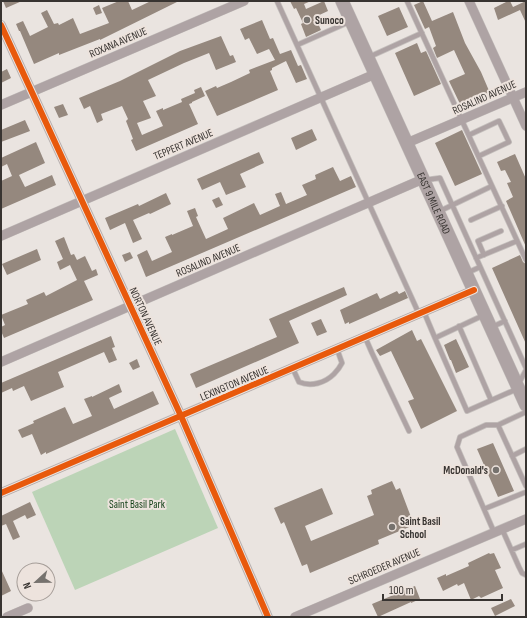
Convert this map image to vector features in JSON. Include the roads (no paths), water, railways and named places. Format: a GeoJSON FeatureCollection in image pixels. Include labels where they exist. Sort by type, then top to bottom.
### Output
{"type":"FeatureCollection","features":[{"type":"Feature","properties":{"kind":"main road","name":"EAST 9 MILE ROAD"},"geometry":{"type":"LineString","coordinates":[[342,1],[491,327],[520,385],[526,405]]}},
{"type":"Feature","properties":{"kind":"street","name":"ROXANA AVENUE"},"geometry":{"type":"LineString","coordinates":[[1,105],[244,1]]}},
{"type":"Feature","properties":{"kind":"street"},"geometry":{"type":"LineString","coordinates":[[469,1],[526,126]]}},
{"type":"Feature","properties":{"kind":"street","name":"NORTON AVENUE"},"geometry":{"type":"LineString","coordinates":[[1,25],[181,416],[268,617]]}},
{"type":"Feature","properties":{"kind":"street","name":"TEPPERT AVENUE"},"geometry":{"type":"LineString","coordinates":[[1,236],[375,74]]}},
{"type":"Feature","properties":{"kind":"street","name":"ROSALIND AVENUE"},"geometry":{"type":"LineString","coordinates":[[407,143],[526,92]]}},
{"type":"Feature","properties":{"kind":"street","name":"ROSALIND AVENUE"},"geometry":{"type":"LineString","coordinates":[[1,362],[424,180]]}},
{"type":"Feature","properties":{"kind":"street","name":"LEXINGTON AVENUE"},"geometry":{"type":"LineString","coordinates":[[1,493],[293,369],[474,290]]}},
{"type":"Feature","properties":{"kind":"street","name":"SCHROEDER AVENUE"},"geometry":{"type":"LineString","coordinates":[[296,617],[526,519]]}},
{"type":"Feature","properties":{"kind":"street"},"geometry":{"type":"LineString","coordinates":[[6,617],[28,608]]}},
{"type":"Feature","properties":{"kind":"lane"},"geometry":{"type":"LineString","coordinates":[[277,1],[369,203],[421,313],[435,338],[467,410],[520,385],[526,369],[440,178],[424,180]]}},
{"type":"Feature","properties":{"kind":"lane"},"geometry":{"type":"LineString","coordinates":[[407,1],[526,260]]}},
{"type":"Feature","properties":{"kind":"lane"},"geometry":{"type":"LineString","coordinates":[[297,45],[351,21]]}},
{"type":"Feature","properties":{"kind":"lane"},"geometry":{"type":"LineString","coordinates":[[368,58],[422,33]]}},
{"type":"Feature","properties":{"kind":"lane"},"geometry":{"type":"LineString","coordinates":[[469,135],[499,121],[509,142],[479,156]]}},
{"type":"Feature","properties":{"kind":"lane"},"geometry":{"type":"LineString","coordinates":[[438,211],[492,186]]}},
{"type":"Feature","properties":{"kind":"lane"},"geometry":{"type":"LineString","coordinates":[[471,220],[502,206]]}},
{"type":"Feature","properties":{"kind":"lane"},"geometry":{"type":"LineString","coordinates":[[484,255],[478,241],[501,231]]}},
{"type":"Feature","properties":{"kind":"lane"},"geometry":{"type":"LineString","coordinates":[[476,258],[517,241]]}},
{"type":"Feature","properties":{"kind":"lane"},"geometry":{"type":"LineString","coordinates":[[467,273],[480,267]]}},
{"type":"Feature","properties":{"kind":"lane"},"geometry":{"type":"LineString","coordinates":[[435,338],[485,314]]}},
{"type":"Feature","properties":{"kind":"lane"},"geometry":{"type":"LineString","coordinates":[[491,327],[504,321]]}},
{"type":"Feature","properties":{"kind":"lane"},"geometry":{"type":"LineString","coordinates":[[459,326],[491,400]]}},
{"type":"Feature","properties":{"kind":"lane"},"geometry":{"type":"LineString","coordinates":[[365,337],[409,431]]}},
{"type":"Feature","properties":{"kind":"lane"},"geometry":{"type":"LineString","coordinates":[[293,369],[299,382],[306,385],[316,384],[334,374],[342,364],[337,349]]}},
{"type":"Feature","properties":{"kind":"lane"},"geometry":{"type":"LineString","coordinates":[[526,412],[498,425],[486,425],[460,437],[457,447],[484,509],[512,550],[522,573],[526,575]]}},
{"type":"Feature","properties":{"kind":"lane"},"geometry":{"type":"LineString","coordinates":[[498,425],[526,486]]}},
{"type":"Feature","properties":{"kind":"lane"},"geometry":{"type":"LineString","coordinates":[[512,456],[526,449]]}},
{"type":"Feature","properties":{"kind":"lane"},"geometry":{"type":"LineString","coordinates":[[484,509],[526,492]]}},
{"type":"Feature","properties":{"kind":"lane"},"geometry":{"type":"LineString","coordinates":[[512,550],[526,544]]}},
{"type":"Feature","properties":{"kind":"place","name":"Sunoco"},"geometry":{"type":"Point","coordinates":[307,20]}},
{"type":"Feature","properties":{"kind":"place","name":"McDonald's"},"geometry":{"type":"Point","coordinates":[496,470]}},
{"type":"Feature","properties":{"kind":"place","name":"Saint Basil School"},"geometry":{"type":"Point","coordinates":[392,527]}},
{"type":"Feature","properties":{"kind":"park label","name":"Saint Basil Park"},"geometry":{"type":"Point","coordinates":[137,504]}}]}
